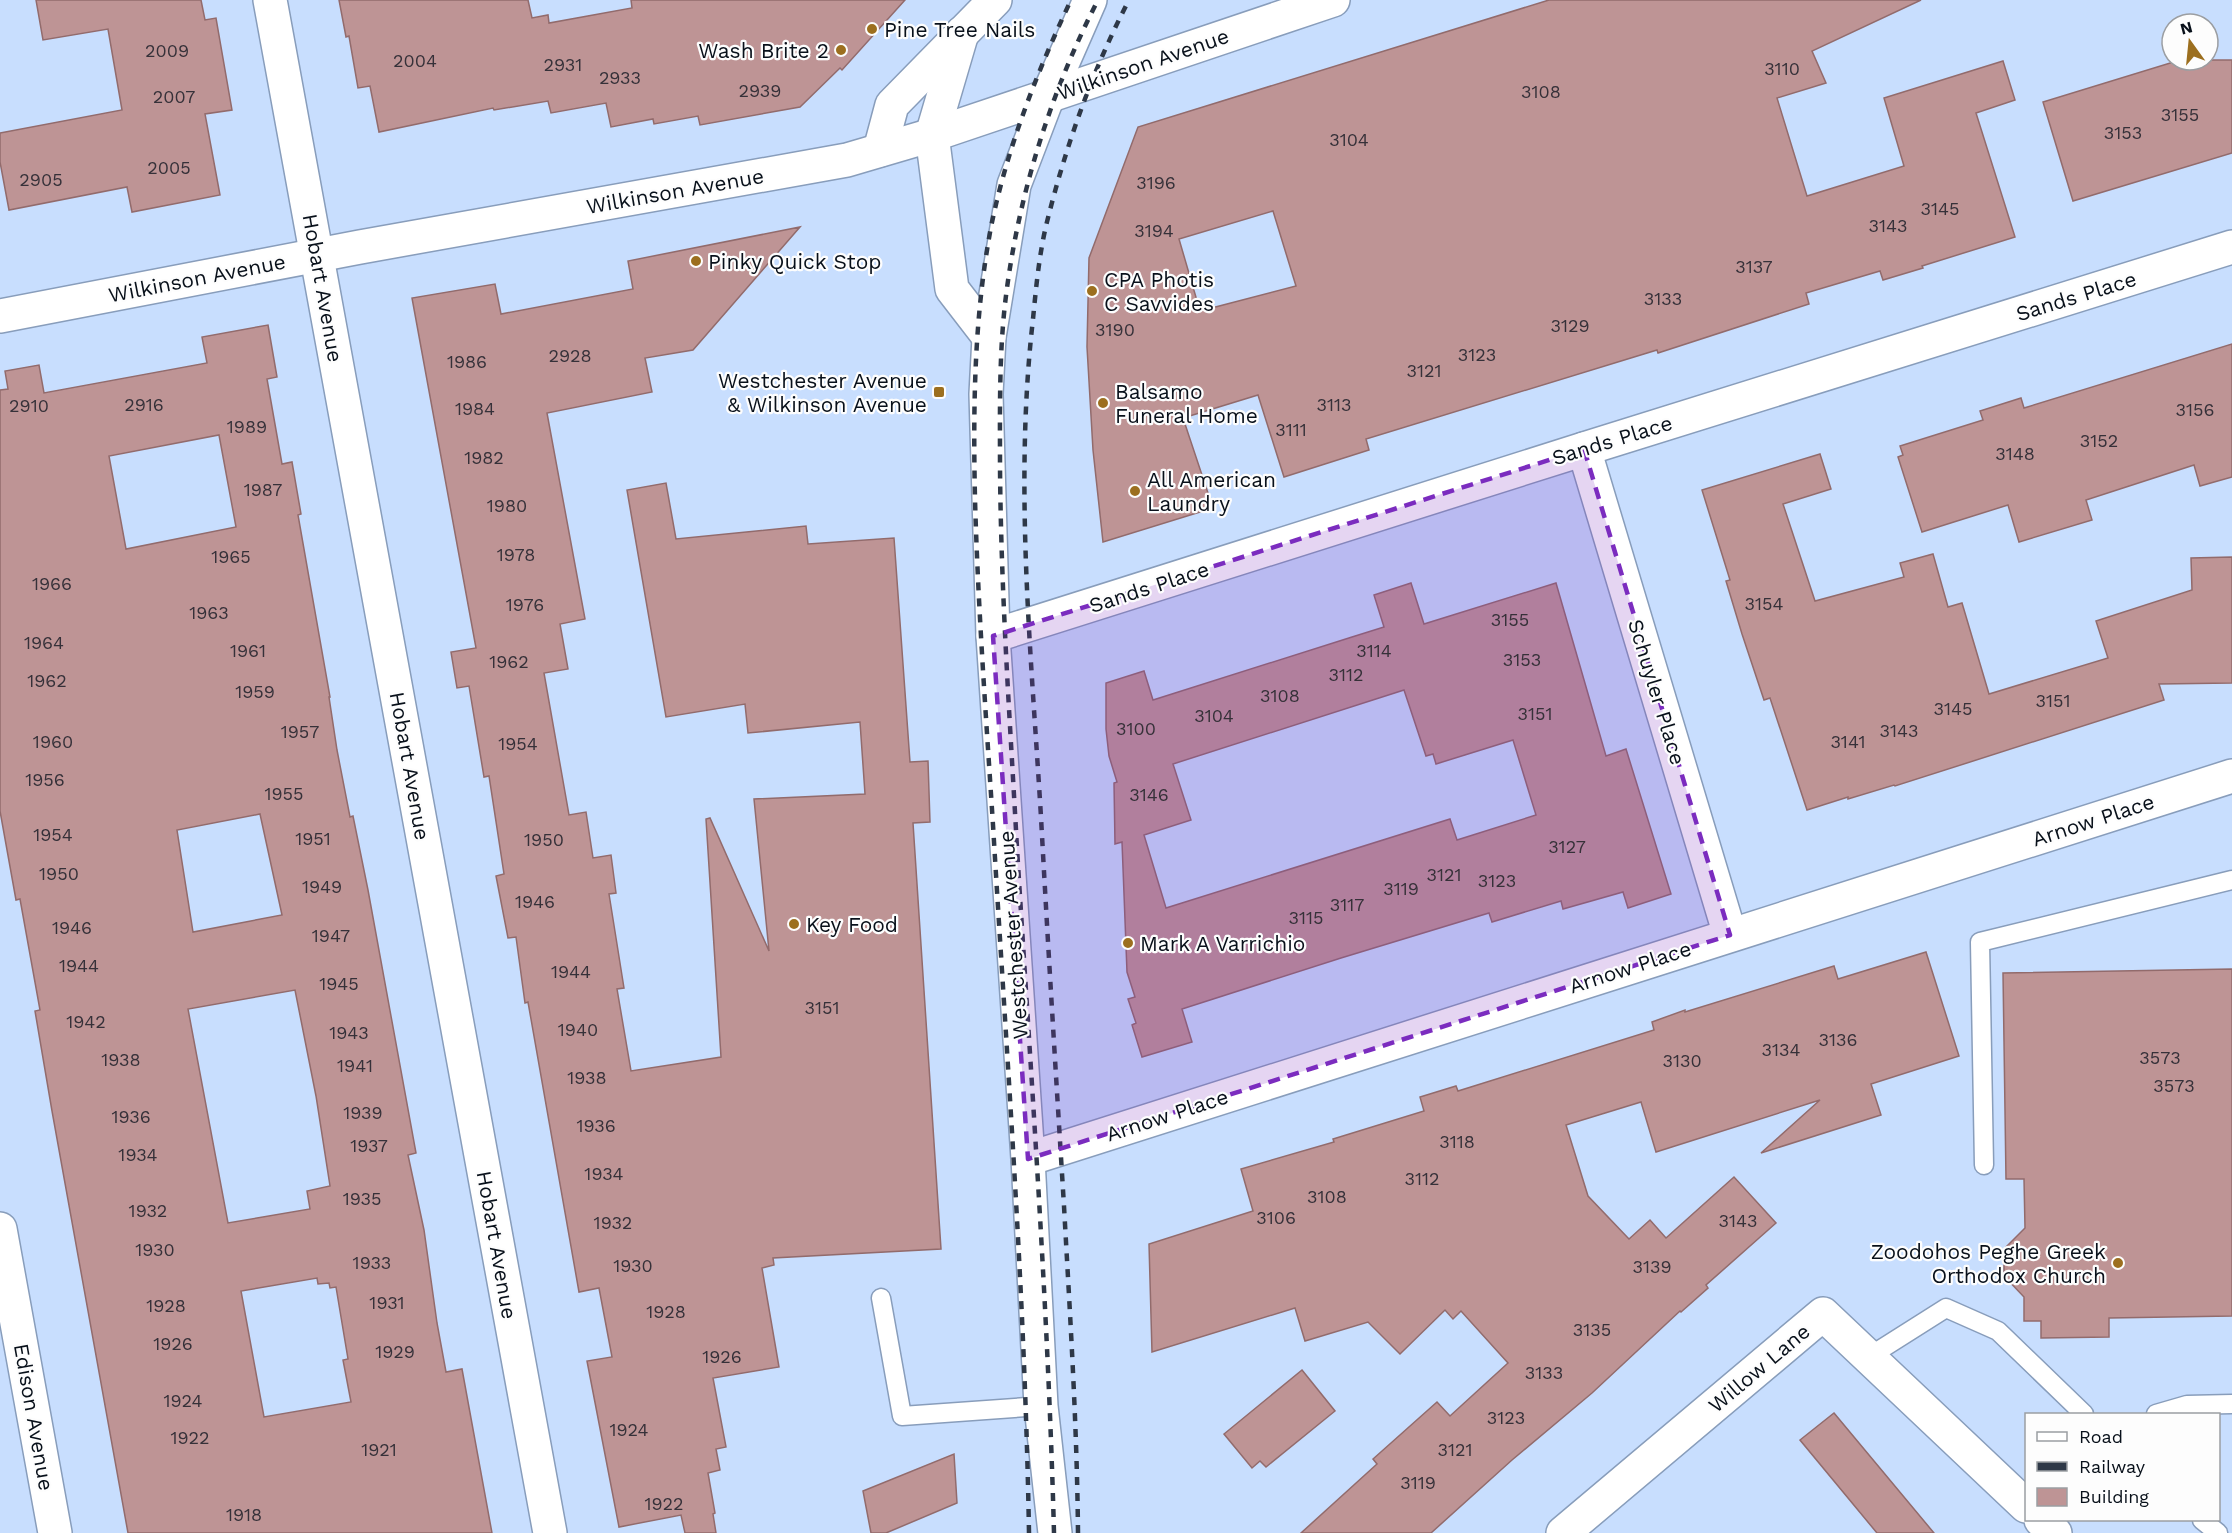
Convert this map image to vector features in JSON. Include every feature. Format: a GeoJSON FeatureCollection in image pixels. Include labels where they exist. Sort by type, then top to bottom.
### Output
{"type":"FeatureCollection","features":[{"type":"Feature","properties":{"kind":"street","name":"Hobart Avenue"},"geometry":{"type":"LineString","coordinates":[[270,0],[550,1533]]}},
{"type":"Feature","properties":{"kind":"street"},"geometry":{"type":"LineString","coordinates":[[880,150],[892,105],[994,0]]}},
{"type":"Feature","properties":{"kind":"street","name":"Westchester Avenue"},"geometry":{"type":"LineString","coordinates":[[1055,1533],[1041,1406],[1028,1159],[993,636],[986,405],[989,337],[1014,185],[1048,96],[1090,0]]}},
{"type":"Feature","properties":{"kind":"street","name":"Wilkinson Avenue"},"geometry":{"type":"LineString","coordinates":[[0,316],[316,255],[847,160],[932,135],[1333,0]]}},
{"type":"Feature","properties":{"kind":"street"},"geometry":{"type":"LineString","coordinates":[[962,33],[932,135],[952,289],[989,337]]}},
{"type":"Feature","properties":{"kind":"street","name":"Sands Place"},"geometry":{"type":"LineString","coordinates":[[993,636],[2232,247]]}},
{"type":"Feature","properties":{"kind":"street","name":"Schuyler Place"},"geometry":{"type":"LineString","coordinates":[[1584,449],[1730,935]]}},
{"type":"Feature","properties":{"kind":"street","name":"Arnow Place"},"geometry":{"type":"LineString","coordinates":[[1028,1159],[2232,776]]}},
{"type":"Feature","properties":{"kind":"street","name":"Edison Avenue"},"geometry":{"type":"LineString","coordinates":[[0,1229],[56,1533]]}},
{"type":"Feature","properties":{"kind":"street","name":"Willow Lane"},"geometry":{"type":"LineString","coordinates":[[1563,1533],[1823,1314],[2025,1505]]}},
{"type":"Feature","properties":{"kind":"street"},"geometry":{"type":"LineString","coordinates":[[2042,1521],[2055,1533]]}},
{"type":"Feature","properties":{"kind":"lane"},"geometry":{"type":"LineString","coordinates":[[1984,1165],[1980,942],[2232,880]]}},
{"type":"Feature","properties":{"kind":"lane"},"geometry":{"type":"LineString","coordinates":[[881,1298],[902,1416],[1041,1406]]}},
{"type":"Feature","properties":{"kind":"lane"},"geometry":{"type":"LineString","coordinates":[[1867,1358],[1946,1308],[1998,1331],[2083,1413]]}},
{"type":"Feature","properties":{"kind":"lane"},"geometry":{"type":"LineString","coordinates":[[2160,1413],[2187,1405],[2232,1404]]}},
{"type":"Feature","properties":{"kind":"lane"},"geometry":{"type":"LineString","coordinates":[[2203,1521],[2218,1533]]}},
{"type":"Feature","properties":{"kind":"highlighted area"},"geometry":{"type":"Polygon","coordinates":[[[1584,449],[1730,935],[1028,1159],[993,636],[1584,449]]]}},
{"type":"Feature","properties":{"kind":"building"},"geometry":{"type":"Polygon","coordinates":[[[36,0],[201,0],[205,20],[216,18],[232,110],[205,114],[220,195],[132,212],[127,187],[9,210],[0,162],[0,133],[122,110],[108,29],[43,40],[36,0]]]}},
{"type":"Feature","properties":{"kind":"building"},"geometry":{"type":"Polygon","coordinates":[[[339,0],[528,0],[532,18],[548,15],[549,23],[632,8],[631,0],[905,0],[842,70],[840,68],[800,107],[700,125],[698,116],[654,124],[653,119],[611,127],[606,103],[551,113],[548,101],[494,110],[493,108],[379,132],[370,86],[358,88],[349,36],[346,37],[339,0]]]}},
{"type":"Feature","properties":{"kind":"building"},"geometry":{"type":"Polygon","coordinates":[[[1549,0],[1921,0],[1812,51],[1826,83],[1777,98],[1807,196],[1904,166],[1884,98],[2003,61],[2015,100],[1976,113],[2015,237],[1883,280],[1880,271],[1806,293],[1809,304],[1658,353],[1657,350],[1366,439],[1369,450],[1284,477],[1258,395],[1183,418],[1213,508],[1103,542],[1093,450],[1087,347],[1089,258],[1138,127],[1549,0]],[[1273,211],[1179,239],[1200,311],[1296,286],[1273,211]]]}},
{"type":"Feature","properties":{"kind":"building"},"geometry":{"type":"Polygon","coordinates":[[[2220,60],[2232,60],[2232,153],[2073,201],[2043,102],[2160,66],[2160,72],[2220,72],[2220,60]]]}},
{"type":"Feature","properties":{"kind":"building"},"geometry":{"type":"Polygon","coordinates":[[[800,227],[693,350],[645,358],[652,392],[547,413],[585,619],[560,624],[568,669],[544,673],[569,815],[586,812],[593,858],[611,855],[616,893],[609,894],[624,988],[617,989],[631,1071],[721,1057],[706,819],[710,818],[769,951],[754,799],[865,794],[860,722],[748,733],[745,704],[666,717],[627,490],[666,483],[676,539],[806,526],[808,544],[894,538],[910,762],[928,761],[930,822],[913,823],[941,1249],[773,1258],[774,1265],[762,1268],[779,1367],[713,1378],[726,1447],[716,1449],[720,1470],[708,1473],[716,1533],[685,1533],[681,1515],[619,1527],[587,1361],[612,1357],[599,1288],[579,1292],[528,1002],[525,1003],[516,937],[508,938],[496,876],[504,874],[489,776],[484,777],[469,686],[457,688],[451,652],[476,648],[412,298],[495,284],[501,314],[633,289],[628,261],[800,227]]]}},
{"type":"Feature","properties":{"kind":"building"},"geometry":{"type":"Polygon","coordinates":[[[268,325],[277,377],[267,379],[282,464],[292,462],[301,514],[298,515],[337,750],[368,890],[416,1153],[408,1155],[424,1230],[446,1372],[462,1369],[492,1533],[128,1533],[35,1011],[40,1010],[20,899],[16,900],[0,811],[0,390],[8,389],[5,371],[39,365],[44,393],[207,363],[202,337],[268,325]],[[219,435],[109,456],[126,549],[236,527],[219,435]],[[260,814],[177,830],[193,932],[282,915],[260,814]],[[295,990],[188,1009],[228,1223],[310,1209],[307,1191],[330,1186],[316,1096],[295,990]],[[317,1278],[241,1291],[264,1417],[351,1402],[343,1360],[348,1359],[336,1287],[330,1288],[329,1283],[318,1284],[317,1278]]]}},
{"type":"Feature","properties":{"kind":"building"},"geometry":{"type":"Polygon","coordinates":[[[2232,344],[2232,477],[2200,486],[2194,465],[2086,500],[2092,520],[2019,542],[2008,505],[1922,532],[1898,457],[1903,455],[1900,446],[1983,420],[1980,411],[2021,398],[2024,408],[2232,344]]]}},
{"type":"Feature","properties":{"kind":"building"},"geometry":{"type":"Polygon","coordinates":[[[1820,454],[1831,489],[1783,504],[1815,601],[1904,577],[1900,563],[1933,554],[1948,607],[1962,603],[1989,694],[2108,658],[2096,621],[2192,590],[2191,558],[2232,557],[2232,683],[2159,684],[2164,700],[1895,786],[1807,810],[1770,698],[1764,700],[1742,634],[1726,581],[1730,580],[1702,490],[1820,454]]]}},
{"type":"Feature","properties":{"kind":"building"},"geometry":{"type":"Polygon","coordinates":[[[1411,583],[1424,624],[1556,583],[1606,756],[1626,749],[1671,894],[1628,908],[1623,892],[1563,909],[1561,901],[1492,922],[1489,913],[1341,958],[1182,1009],[1192,1042],[1142,1057],[1132,1025],[1136,1023],[1128,999],[1135,997],[1127,972],[1122,842],[1115,844],[1114,783],[1117,782],[1109,756],[1106,729],[1106,683],[1144,671],[1153,700],[1384,627],[1374,595],[1411,583]],[[1404,690],[1173,764],[1191,820],[1144,835],[1166,908],[1450,819],[1457,840],[1536,815],[1513,740],[1436,764],[1433,754],[1426,756],[1404,690]]]}},
{"type":"Feature","properties":{"kind":"building"},"geometry":{"type":"Polygon","coordinates":[[[1926,952],[1959,1056],[1871,1084],[1881,1115],[1761,1153],[1820,1100],[1656,1152],[1641,1102],[1566,1125],[1588,1196],[1629,1239],[1650,1220],[1666,1238],[1734,1177],[1776,1223],[1706,1285],[1708,1288],[1592,1393],[1512,1460],[1431,1533],[1301,1533],[1377,1464],[1373,1459],[1437,1402],[1450,1416],[1508,1363],[1461,1311],[1453,1319],[1445,1310],[1400,1354],[1368,1322],[1305,1341],[1295,1308],[1152,1352],[1149,1244],[1253,1211],[1241,1169],[1334,1142],[1333,1139],[1424,1111],[1420,1097],[1456,1086],[1458,1091],[1654,1030],[1652,1022],[1685,1010],[1685,1012],[1834,966],[1838,979],[1926,952]]]}},
{"type":"Feature","properties":{"kind":"building"},"geometry":{"type":"Polygon","coordinates":[[[2232,969],[2232,1316],[2109,1318],[2109,1337],[2041,1338],[2041,1321],[2024,1321],[2024,1297],[2004,1276],[2004,1249],[2025,1228],[2024,1179],[2006,1179],[2003,973],[2232,969]]]}},
{"type":"Feature","properties":{"kind":"building"},"geometry":{"type":"Polygon","coordinates":[[[1302,1370],[1335,1411],[1266,1467],[1260,1461],[1252,1468],[1224,1434],[1302,1370]]]}},
{"type":"Feature","properties":{"kind":"building"},"geometry":{"type":"Polygon","coordinates":[[[1834,1413],[1934,1533],[1877,1533],[1800,1440],[1834,1413]]]}},
{"type":"Feature","properties":{"kind":"building"},"geometry":{"type":"Polygon","coordinates":[[[954,1454],[957,1503],[886,1533],[871,1533],[863,1491],[954,1454]]]}},
{"type":"Feature","properties":{"kind":"railway"},"geometry":{"type":"LineString","coordinates":[[1029,1533],[1020,1268],[982,662],[974,431],[978,329],[991,227],[1014,139],[1046,55],[1071,0]]}},
{"type":"Feature","properties":{"kind":"railway"},"geometry":{"type":"LineString","coordinates":[[1054,1533],[1043,1276],[1004,610],[1000,467],[1001,365],[1010,265],[1027,186],[1065,72],[1098,0]]}},
{"type":"Feature","properties":{"kind":"railway"},"geometry":{"type":"LineString","coordinates":[[1078,1533],[1071,1329],[1026,568],[1027,381],[1034,307],[1046,226],[1062,168],[1091,82],[1129,0]]}},
{"type":"Feature","properties":{"kind":"place","name":"Pine Tree Nails"},"geometry":{"type":"Point","coordinates":[872,29]}},
{"type":"Feature","properties":{"kind":"place","name":"Wash Brite 2"},"geometry":{"type":"Point","coordinates":[841,50]}},
{"type":"Feature","properties":{"kind":"place","name":"Pinky Quick Stop"},"geometry":{"type":"Point","coordinates":[696,261]}},
{"type":"Feature","properties":{"kind":"place","name":"CPA Photis C Savvides"},"geometry":{"type":"Point","coordinates":[1092,291]}},
{"type":"Feature","properties":{"kind":"place","name":"Westchester Avenue & Wilkinson Avenue"},"geometry":{"type":"Point","coordinates":[939,392]}},
{"type":"Feature","properties":{"kind":"place","name":"Balsamo Funeral Home"},"geometry":{"type":"Point","coordinates":[1103,403]}},
{"type":"Feature","properties":{"kind":"place","name":"All American Laundry"},"geometry":{"type":"Point","coordinates":[1135,491]}},
{"type":"Feature","properties":{"kind":"place","name":"Key Food"},"geometry":{"type":"Point","coordinates":[794,924]}},
{"type":"Feature","properties":{"kind":"place","name":"Mark A Varrichio"},"geometry":{"type":"Point","coordinates":[1128,943]}},
{"type":"Feature","properties":{"kind":"place","name":"Zoodohos Peghe Greek Orthodox Church"},"geometry":{"type":"Point","coordinates":[2118,1263]}}]}
